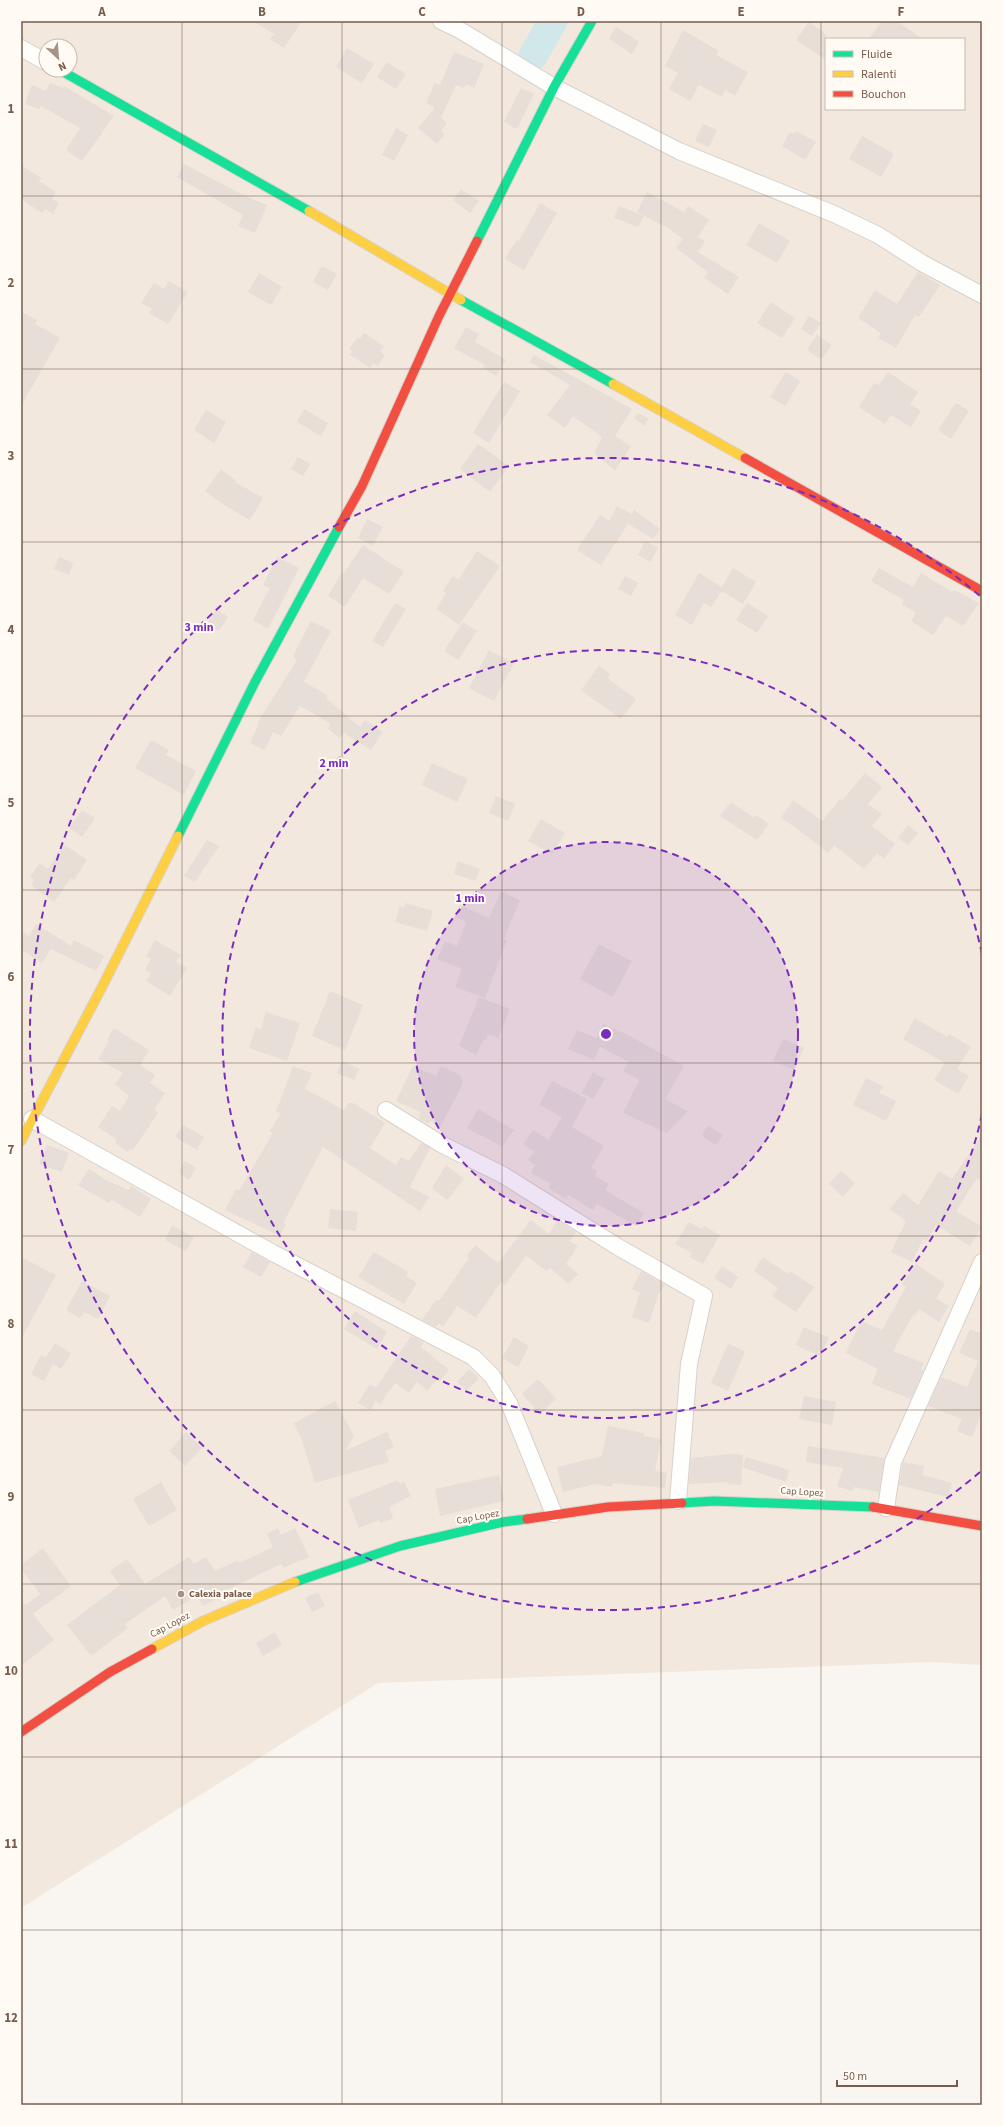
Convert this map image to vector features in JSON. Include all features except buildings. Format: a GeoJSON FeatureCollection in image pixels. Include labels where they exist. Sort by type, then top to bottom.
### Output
{"type":"FeatureCollection","features":[{"type":"Feature","properties":{"kind":"street"},"geometry":{"type":"LineString","coordinates":[[441,21],[458,29],[554,87],[679,151],[834,214],[878,235],[922,263],[982,295]]}},
{"type":"Feature","properties":{"kind":"street"},"geometry":{"type":"LineString","coordinates":[[22,1137],[102,987],[255,682],[362,486],[451,294],[554,87],[592,21]]}},
{"type":"Feature","properties":{"kind":"street"},"geometry":{"type":"LineString","coordinates":[[21,48],[38,58]]}},
{"type":"Feature","properties":{"kind":"street"},"geometry":{"type":"LineString","coordinates":[[74,78],[248,175],[451,294],[982,591]]}},
{"type":"Feature","properties":{"kind":"street"},"geometry":{"type":"LineString","coordinates":[[386,1110],[441,1144],[503,1175],[618,1247],[704,1296],[689,1364],[678,1501]]}},
{"type":"Feature","properties":{"kind":"street"},"geometry":{"type":"LineString","coordinates":[[32,1119],[273,1252],[473,1357],[492,1376],[509,1403],[554,1514]]}},
{"type":"Feature","properties":{"kind":"street"},"geometry":{"type":"LineString","coordinates":[[886,1508],[893,1462],[982,1262]]}},
{"type":"Feature","properties":{"kind":"street","name":"Cap Lopez"},"geometry":{"type":"LineString","coordinates":[[21,1732],[87,1686],[158,1644],[248,1599],[366,1556],[412,1542],[588,1508],[678,1501],[757,1500],[886,1508],[982,1526]]}},
{"type":"Feature","properties":{"kind":"shaded area"},"geometry":{"type":"Polygon","coordinates":[[[21,21],[982,21],[982,1665],[933,1662],[378,1683],[21,1908],[21,21]]]}},
{"type":"Feature","properties":{"kind":"waterway"},"geometry":{"type":"LineString","coordinates":[[533,56],[553,21]]}},
{"type":"Feature","properties":{"kind":"traffic: fast"},"geometry":{"type":"LineString","coordinates":[[477,241],[554,87],[592,21]]}},
{"type":"Feature","properties":{"kind":"traffic: fast"},"geometry":{"type":"LineString","coordinates":[[74,78],[309,211]]}},
{"type":"Feature","properties":{"kind":"traffic: fast"},"geometry":{"type":"LineString","coordinates":[[461,300],[613,384]]}},
{"type":"Feature","properties":{"kind":"traffic: fast"},"geometry":{"type":"LineString","coordinates":[[178,836],[255,682],[339,527]]}},
{"type":"Feature","properties":{"kind":"traffic: fast"},"geometry":{"type":"LineString","coordinates":[[682,1503],[714,1501],[873,1507]]}},
{"type":"Feature","properties":{"kind":"traffic: fast"},"geometry":{"type":"LineString","coordinates":[[295,1582],[400,1546],[503,1522],[527,1519]]}},
{"type":"Feature","properties":{"kind":"traffic: slow"},"geometry":{"type":"LineString","coordinates":[[309,211],[461,300]]}},
{"type":"Feature","properties":{"kind":"traffic: slow"},"geometry":{"type":"LineString","coordinates":[[613,384],[745,458]]}},
{"type":"Feature","properties":{"kind":"traffic: slow"},"geometry":{"type":"LineString","coordinates":[[21,1141],[102,987],[178,836]]}},
{"type":"Feature","properties":{"kind":"traffic: slow"},"geometry":{"type":"LineString","coordinates":[[152,1649],[203,1621],[295,1582]]}},
{"type":"Feature","properties":{"kind":"traffic: jam"},"geometry":{"type":"LineString","coordinates":[[339,527],[362,486],[439,316],[477,241]]}},
{"type":"Feature","properties":{"kind":"traffic: jam"},"geometry":{"type":"LineString","coordinates":[[745,458],[982,591]]}},
{"type":"Feature","properties":{"kind":"traffic: jam"},"geometry":{"type":"LineString","coordinates":[[527,1519],[608,1507],[682,1503]]}},
{"type":"Feature","properties":{"kind":"traffic: jam"},"geometry":{"type":"LineString","coordinates":[[873,1507],[982,1526]]}},
{"type":"Feature","properties":{"kind":"traffic: jam"},"geometry":{"type":"LineString","coordinates":[[21,1732],[110,1672],[152,1649]]}},
{"type":"Feature","properties":{"kind":"place","name":"Calexia palace"},"geometry":{"type":"Point","coordinates":[181,1594]}}]}
